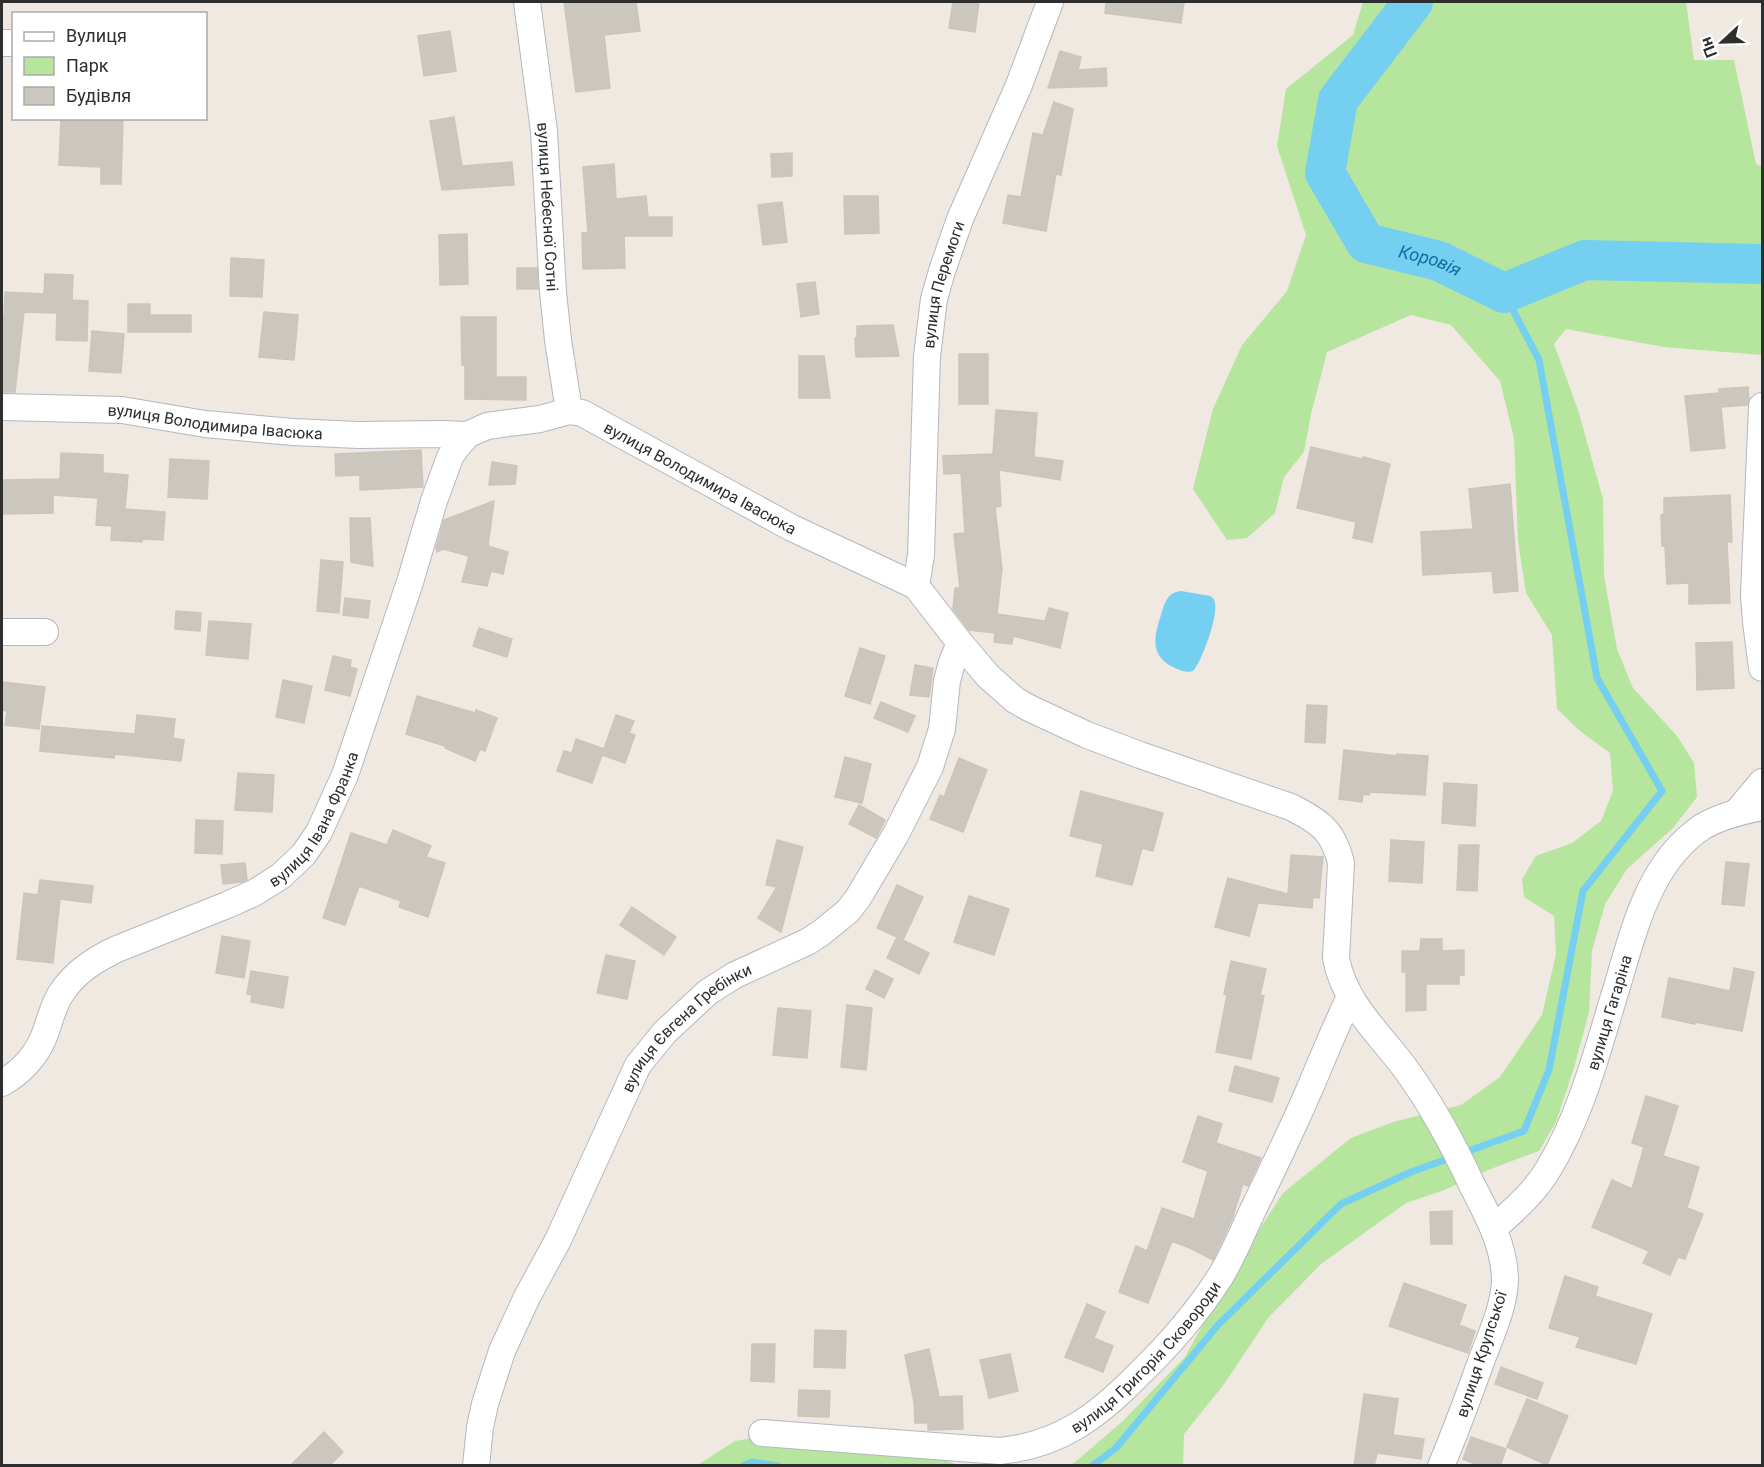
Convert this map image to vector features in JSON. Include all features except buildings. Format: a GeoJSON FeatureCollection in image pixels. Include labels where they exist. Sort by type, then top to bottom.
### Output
{"type":"FeatureCollection","features":[{"type":"Feature","properties":{"kind":"street","name":"вулиця Небесної Сотні"},"geometry":{"type":"LineString","coordinates":[[527,2],[544,131],[553,292],[569,411]]}},
{"type":"Feature","properties":{"kind":"street","name":"вулиця Перемоги"},"geometry":{"type":"LineString","coordinates":[[916,586],[921,555],[927,356],[934,299],[960,219],[1019,85],[1050,2]]}},
{"type":"Feature","properties":{"kind":"street"},"geometry":{"type":"LineString","coordinates":[[1762,406],[1754,595],[1762,668]]}},
{"type":"Feature","properties":{"kind":"street","name":"вулиця Володимира Івасюка"},"geometry":{"type":"LineString","coordinates":[[2,407],[122,410],[205,424],[358,435],[472,433],[498,424],[540,419],[569,411],[589,416],[792,528],[916,586]]}},
{"type":"Feature","properties":{"kind":"street","name":"вулиця Івана Франка"},"geometry":{"type":"LineString","coordinates":[[2,1083],[14,1076],[39,1047],[59,998],[75,976],[84,969],[100,957],[117,949],[254,893],[276,880],[304,854],[319,832],[345,775],[446,467],[456,448],[472,433]]}},
{"type":"Feature","properties":{"kind":"street"},"geometry":{"type":"LineString","coordinates":[[916,586],[988,676],[1003,690],[1029,708],[1076,730],[1140,755],[1291,807],[1322,825],[1338,849],[1341,863],[1336,958],[1338,972],[1350,997]]}},
{"type":"Feature","properties":{"kind":"street"},"geometry":{"type":"LineString","coordinates":[[2,632],[45,632]]}},
{"type":"Feature","properties":{"kind":"street","name":"вулиця Євгена Гребінки"},"geometry":{"type":"LineString","coordinates":[[476,1466],[485,1404],[502,1351],[527,1297],[558,1240],[638,1065],[665,1032],[708,992],[735,975],[807,942],[848,911],[858,898],[896,834],[930,767],[942,729],[947,681],[960,643]]}},
{"type":"Feature","properties":{"kind":"street","name":"вулиця Гагаріна"},"geometry":{"type":"LineString","coordinates":[[1736,813],[1762,782]]}},
{"type":"Feature","properties":{"kind":"street","name":"вулиця Гагаріна"},"geometry":{"type":"LineString","coordinates":[[1494,1228],[1532,1192],[1550,1167],[1561,1146],[1586,1087],[1642,906],[1653,885],[1671,857],[1687,840],[1713,821],[1762,807]]}},
{"type":"Feature","properties":{"kind":"street","name":"вулиця Крупської"},"geometry":{"type":"LineString","coordinates":[[1350,997],[1424,1096],[1494,1228],[1503,1260],[1505,1279],[1502,1298],[1487,1346],[1441,1466]]}},
{"type":"Feature","properties":{"kind":"street","name":"вулиця Григорія Сковороди"},"geometry":{"type":"LineString","coordinates":[[762,1433],[1000,1451],[1018,1449],[1048,1440],[1068,1432],[1090,1418],[1122,1391],[1165,1348],[1198,1309],[1221,1274],[1310,1090],[1350,997]]}},
{"type":"Feature","properties":{"kind":"green space"},"geometry":{"type":"Polygon","coordinates":[[[1363,2],[1686,2],[1694,60],[1734,60],[1756,164],[1762,167],[1762,355],[1664,347],[1566,329],[1554,344],[1578,410],[1603,499],[1604,576],[1617,649],[1633,688],[1677,736],[1694,763],[1697,797],[1673,828],[1627,869],[1605,904],[1592,951],[1589,1012],[1556,1122],[1539,1151],[1488,1170],[1442,1191],[1406,1203],[1321,1264],[1268,1318],[1225,1383],[1184,1434],[1183,1465],[1066,1466],[1074,1463],[1123,1421],[1185,1357],[1233,1270],[1283,1193],[1351,1138],[1393,1122],[1461,1105],[1500,1077],[1542,1015],[1556,954],[1554,916],[1524,897],[1522,879],[1536,856],[1572,843],[1601,821],[1613,791],[1610,753],[1580,731],[1557,709],[1552,635],[1526,593],[1518,541],[1514,438],[1500,381],[1451,325],[1411,315],[1327,352],[1304,452],[1284,477],[1275,513],[1247,538],[1227,540],[1193,489],[1213,409],[1242,345],[1287,291],[1306,235],[1277,146],[1286,89],[1353,35],[1363,2]]]}},
{"type":"Feature","properties":{"kind":"green space"},"geometry":{"type":"Polygon","coordinates":[[[815,1428],[896,1441],[958,1465],[696,1466],[735,1441],[815,1428]]]}},
{"type":"Feature","properties":{"kind":"water"},"geometry":{"type":"Polygon","coordinates":[[[1181,591],[1210,596],[1215,603],[1214,618],[1208,638],[1197,666],[1191,672],[1175,668],[1161,658],[1157,652],[1155,638],[1165,602],[1170,596],[1181,591]]]}},
{"type":"Feature","properties":{"kind":"waterway","name":"Коровія"},"geometry":{"type":"LineString","coordinates":[[1413,2],[1338,100],[1325,173],[1366,243],[1439,261],[1504,293],[1585,260],[1762,264]]}},
{"type":"Feature","properties":{"kind":"waterway"},"geometry":{"type":"LineString","coordinates":[[1463,1153],[1524,1131],[1549,1070],[1583,891],[1662,791],[1597,678],[1539,360],[1504,293]]}},
{"type":"Feature","properties":{"kind":"waterway"},"geometry":{"type":"LineString","coordinates":[[1092,1466],[1116,1448],[1218,1325],[1341,1204],[1411,1172],[1453,1157]]}},
{"type":"Feature","properties":{"kind":"waterway"},"geometry":{"type":"LineString","coordinates":[[743,1466],[752,1462],[778,1466]]}}]}
